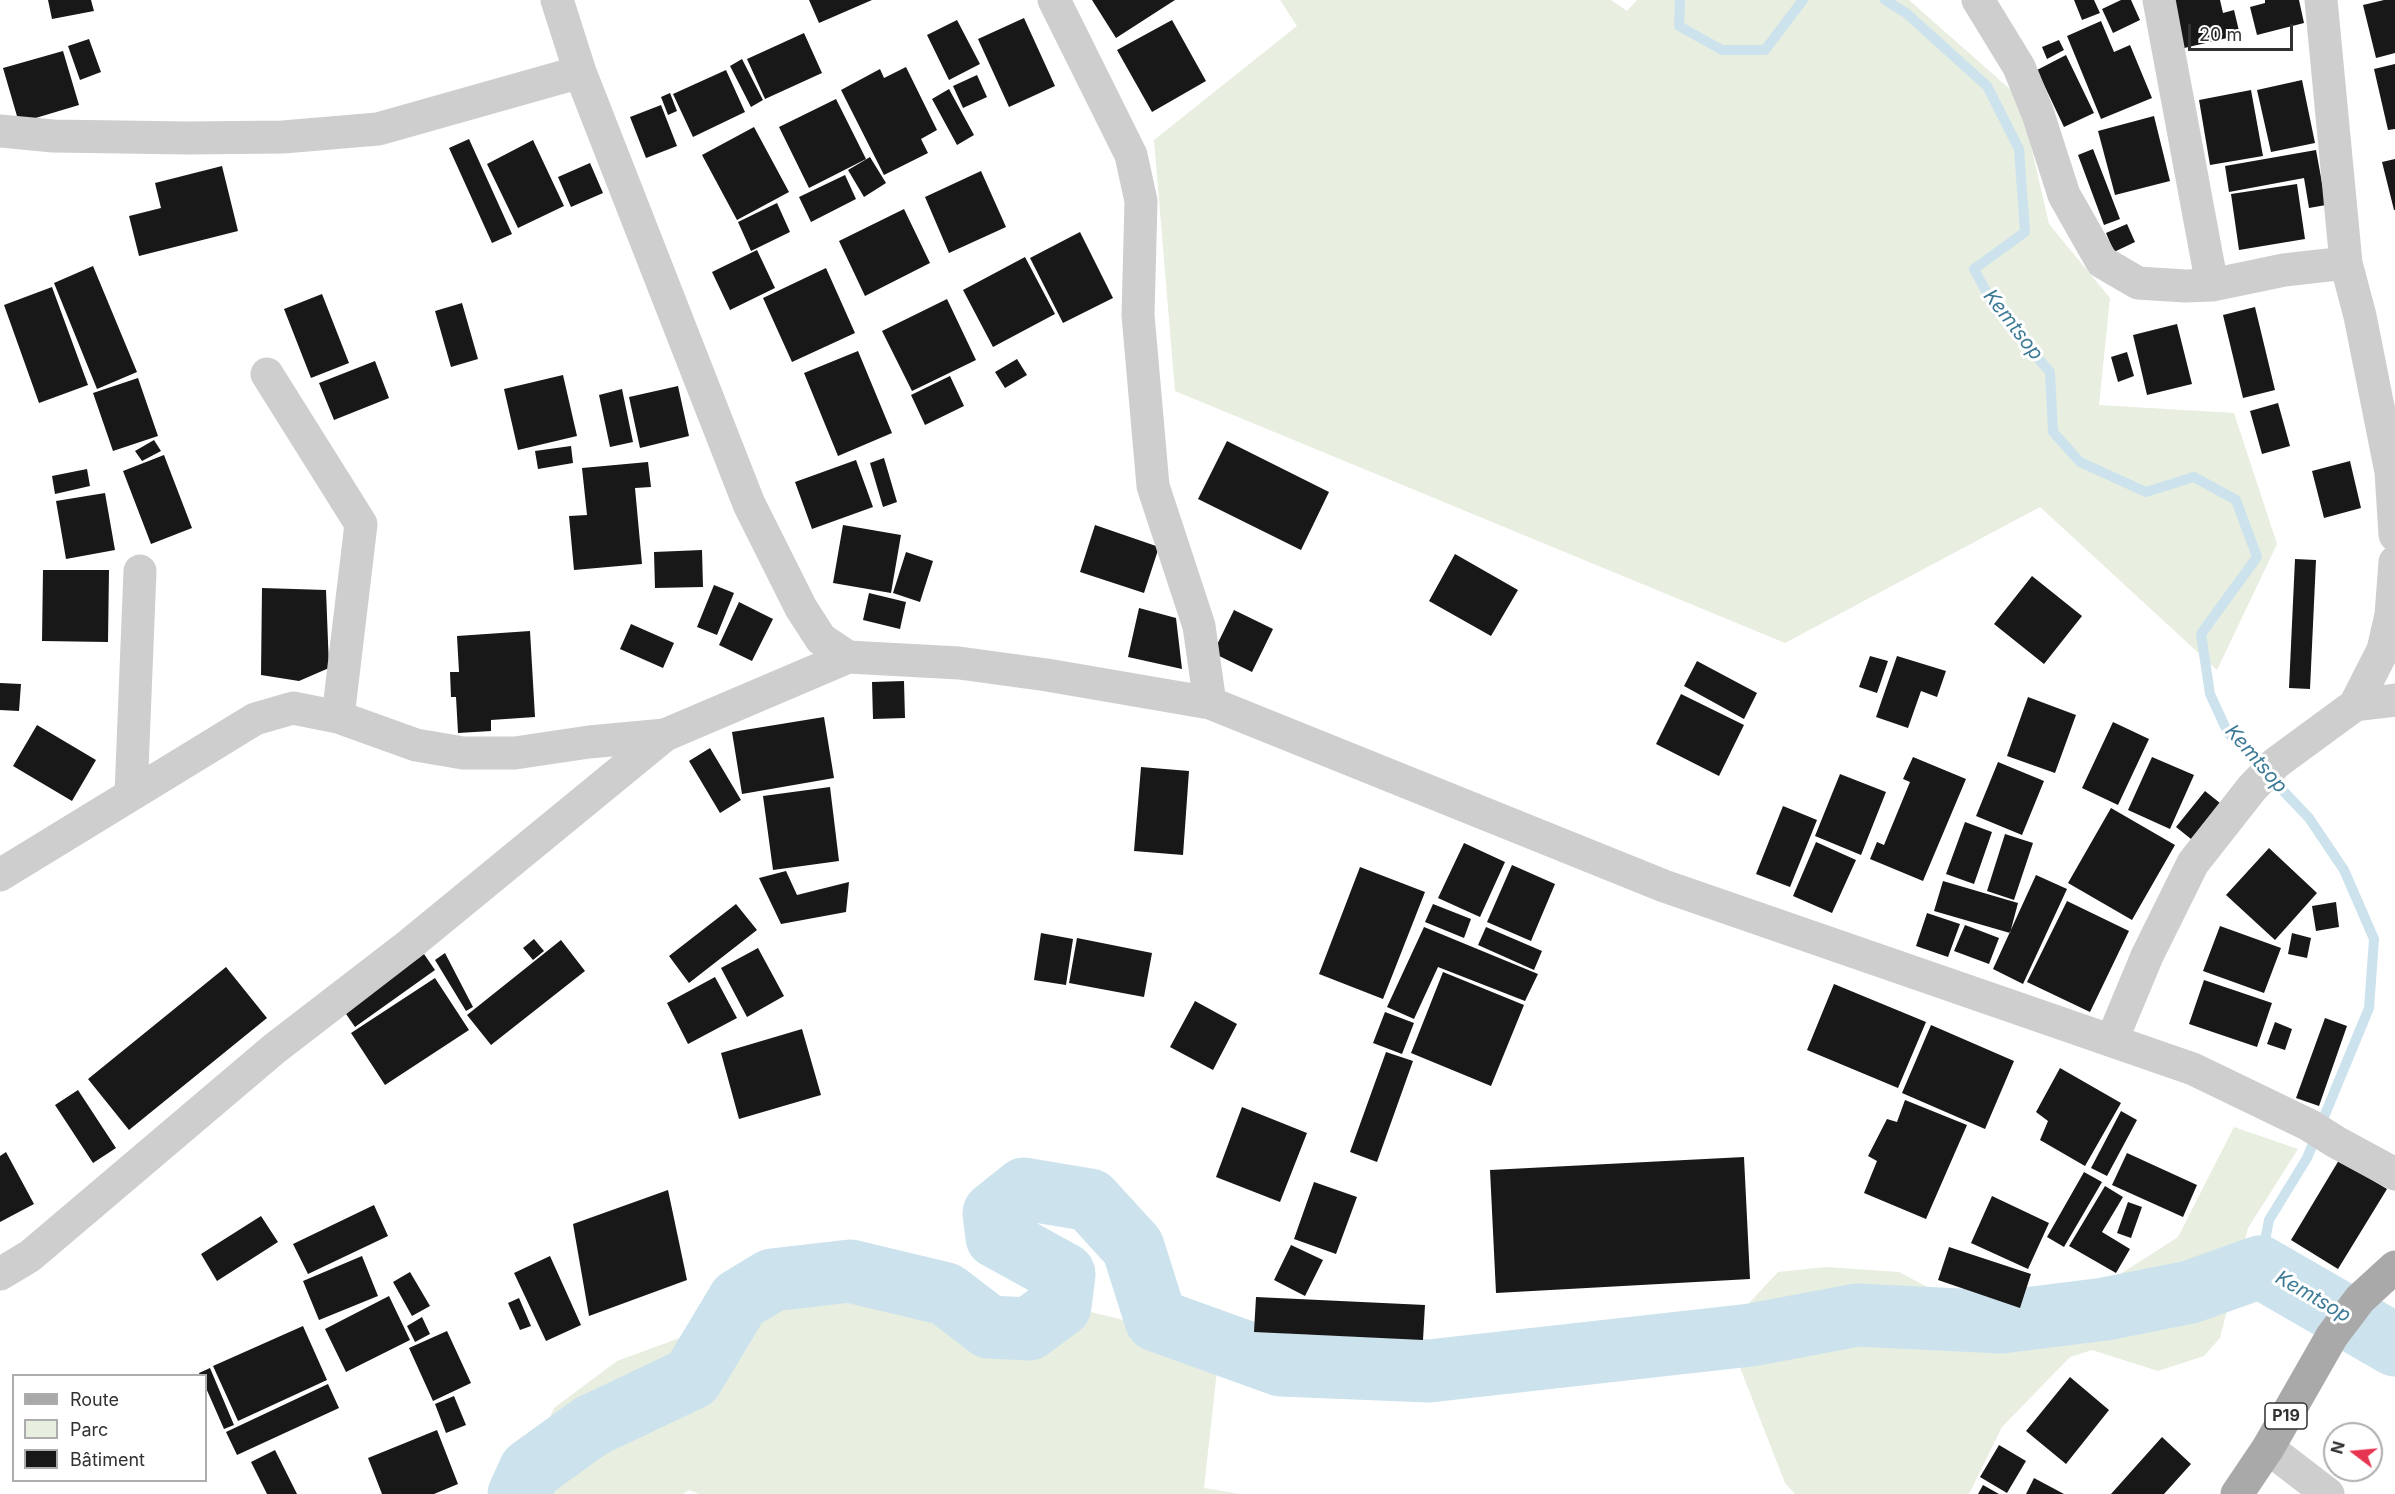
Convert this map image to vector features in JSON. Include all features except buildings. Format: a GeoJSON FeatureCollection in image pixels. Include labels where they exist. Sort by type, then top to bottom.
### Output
{"type":"FeatureCollection","features":[{"type":"Feature","properties":{"kind":"main road","name":"P19"},"geometry":{"type":"LineString","coordinates":[[2237,1494],[2268,1448],[2332,1336],[2360,1299],[2395,1267]]}},
{"type":"Feature","properties":{"kind":"street"},"geometry":{"type":"LineString","coordinates":[[557,0],[580,72],[749,504],[801,608],[821,639],[848,657]]}},
{"type":"Feature","properties":{"kind":"street"},"geometry":{"type":"LineString","coordinates":[[1054,0],[1131,155],[1141,201],[1138,315],[1145,417],[1153,486],[1199,626],[1210,703]]}},
{"type":"Feature","properties":{"kind":"street"},"geometry":{"type":"LineString","coordinates":[[1978,0],[2019,67],[2038,114],[2064,195],[2102,262],[2138,283],[2185,286],[2212,285],[2284,270],[2346,264]]}},
{"type":"Feature","properties":{"kind":"street"},"geometry":{"type":"LineString","coordinates":[[2159,0],[2212,285]]}},
{"type":"Feature","properties":{"kind":"street"},"geometry":{"type":"LineString","coordinates":[[2321,0],[2346,264],[2360,316],[2391,472],[2395,535]]}},
{"type":"Feature","properties":{"kind":"street"},"geometry":{"type":"LineString","coordinates":[[0,131],[53,136],[189,138],[282,137],[378,129],[580,72]]}},
{"type":"Feature","properties":{"kind":"street"},"geometry":{"type":"LineString","coordinates":[[267,374],[361,524],[338,717]]}},
{"type":"Feature","properties":{"kind":"street"},"geometry":{"type":"LineString","coordinates":[[2112,1040],[2147,956],[2193,863],[2252,788],[2276,763],[2355,705],[2383,650],[2391,615],[2395,562]]}},
{"type":"Feature","properties":{"kind":"street"},"geometry":{"type":"LineString","coordinates":[[131,794],[141,571]]}},
{"type":"Feature","properties":{"kind":"street"},"geometry":{"type":"LineString","coordinates":[[0,876],[255,719],[293,708],[338,717],[416,745],[463,753],[515,753],[665,735],[848,657],[959,663],[1047,675],[1210,703],[1664,886],[2193,1069],[2309,1125],[2395,1174]]}},
{"type":"Feature","properties":{"kind":"street"},"geometry":{"type":"LineString","coordinates":[[2355,705],[2395,700]]}},
{"type":"Feature","properties":{"kind":"street"},"geometry":{"type":"LineString","coordinates":[[0,1274],[30,1256],[274,1049],[409,945],[665,735]]}},
{"type":"Feature","properties":{"kind":"street"},"geometry":{"type":"LineString","coordinates":[[2268,1448],[2328,1494]]}},
{"type":"Feature","properties":{"kind":"green space"},"geometry":{"type":"Polygon","coordinates":[[[1280,0],[1611,0],[1627,11],[1637,0],[1909,0],[2020,98],[2049,224],[2110,298],[2099,405],[2234,413],[2277,544],[2217,670],[2040,507],[1785,643],[1175,391],[1154,140],[1297,26],[1280,0]]]}},
{"type":"Feature","properties":{"kind":"green space"},"geometry":{"type":"Polygon","coordinates":[[[2234,1127],[2298,1149],[2248,1228],[2220,1338],[2204,1356],[2158,1371],[2092,1350],[2070,1357],[2002,1427],[1969,1494],[1795,1494],[1785,1483],[1739,1365],[1737,1316],[1778,1272],[1826,1267],[1899,1272],[1965,1307],[2014,1319],[2114,1278],[2178,1237],[2234,1127]]]}},
{"type":"Feature","properties":{"kind":"green space"},"geometry":{"type":"Polygon","coordinates":[[[871,1294],[933,1306],[993,1343],[1035,1347],[1074,1308],[1136,1323],[1219,1352],[1204,1488],[1241,1494],[699,1494],[689,1490],[683,1494],[515,1494],[554,1408],[617,1361],[696,1332],[743,1326],[807,1300],[871,1294]]]}},
{"type":"Feature","properties":{"kind":"waterway","name":"Kemtsop"},"geometry":{"type":"LineString","coordinates":[[1680,0],[1679,26],[1722,50],[1765,50],[1803,0]]}},
{"type":"Feature","properties":{"kind":"waterway","name":"Kemtsop"},"geometry":{"type":"LineString","coordinates":[[1885,0],[1906,13],[1987,86],[2019,149],[2025,232],[1974,269],[1996,310],[2050,372],[2053,432],[2080,462],[2146,492],[2194,477],[2236,500],[2257,557],[2201,634],[2210,694],[2228,733],[2309,818],[2344,870],[2374,939],[2369,1008],[2307,1158],[2269,1220],[2260,1267]]}},
{"type":"Feature","properties":{"kind":"waterway"},"geometry":{"type":"LineString","coordinates":[[519,1494],[530,1470],[591,1426],[692,1378],[739,1300],[772,1280],[850,1271],[946,1294],[989,1327],[1029,1329],[1060,1306],[1064,1274],[997,1237],[994,1213],[1024,1189],[1090,1200],[1133,1247],[1156,1320],[1281,1365],[1429,1371],[1751,1335],[1857,1315],[2001,1322],[2105,1309],[2190,1292],[2260,1267],[2395,1345]]}}]}
